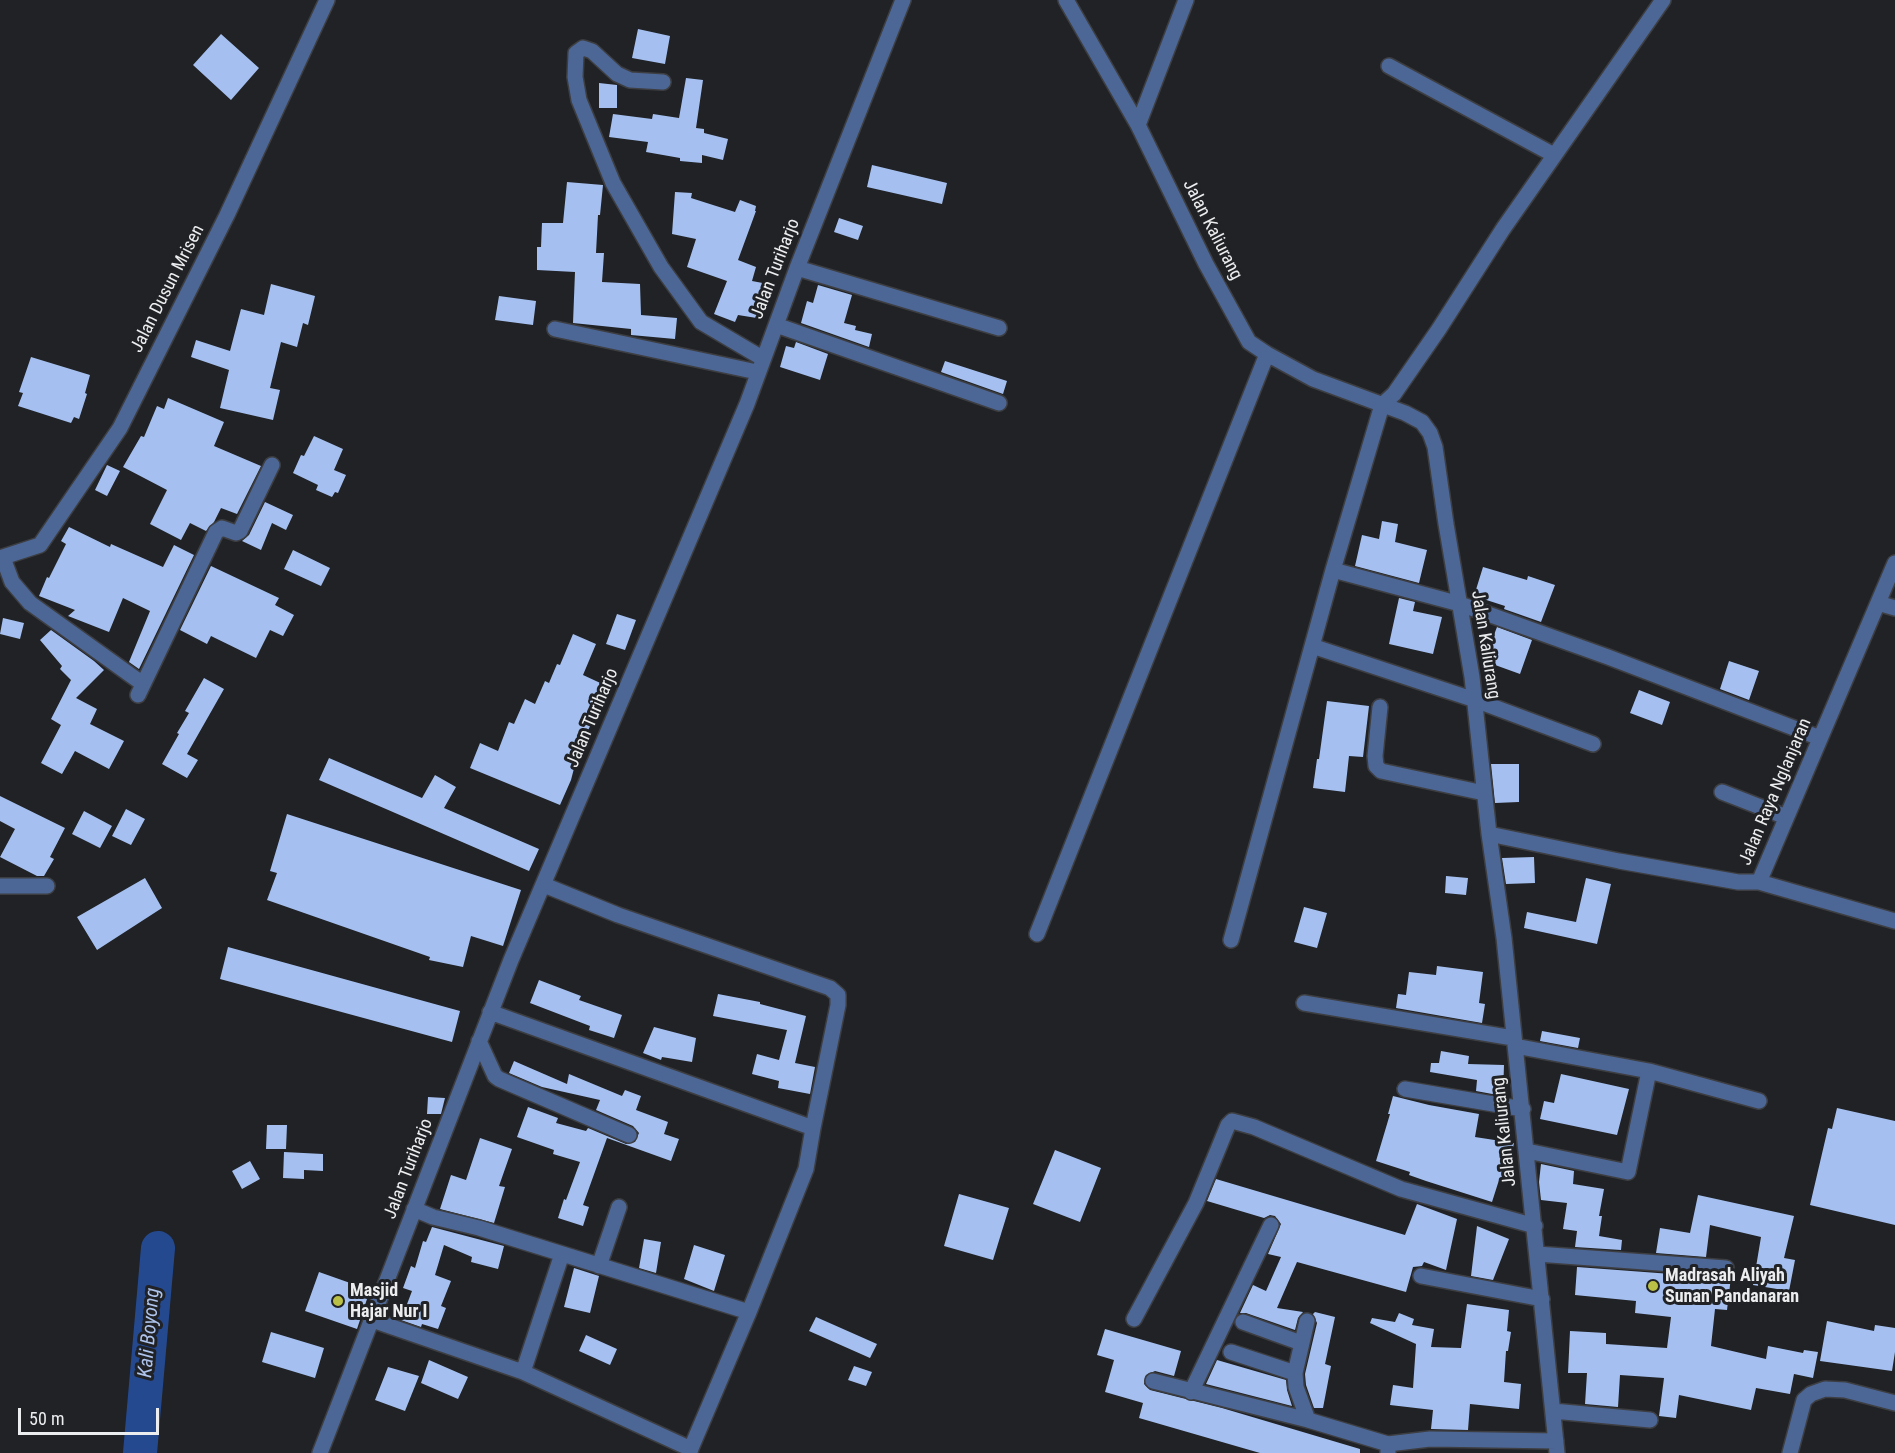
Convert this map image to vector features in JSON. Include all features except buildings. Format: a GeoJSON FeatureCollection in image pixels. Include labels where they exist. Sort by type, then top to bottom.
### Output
{"type":"FeatureCollection","features":[{"type":"Feature","properties":{"kind":"street","name":"Jalan Dusun Mrisen"},"geometry":{"type":"LineString","coordinates":[[1,558],[40,545],[120,428],[227,215],[327,0]]}},
{"type":"Feature","properties":{"kind":"street","name":"Jalan Turiharjo"},"geometry":{"type":"LineString","coordinates":[[320,1453],[490,1012],[747,404],[797,268],[903,0]]}},
{"type":"Feature","properties":{"kind":"street","name":"Jalan Kaliurang"},"geometry":{"type":"LineString","coordinates":[[1066,0],[1138,125],[1249,342],[1313,379],[1422,422],[1430,433],[1435,447],[1475,700],[1484,793],[1504,938],[1556,1447]]}},
{"type":"Feature","properties":{"kind":"street"},"geometry":{"type":"LineString","coordinates":[[1138,125],[1186,0]]}},
{"type":"Feature","properties":{"kind":"street"},"geometry":{"type":"LineString","coordinates":[[1231,940],[1333,570],[1382,405],[1394,394],[1503,229],[1664,0]]}},
{"type":"Feature","properties":{"kind":"street"},"geometry":{"type":"LineString","coordinates":[[663,82],[630,80],[617,74],[592,51],[583,48],[576,53],[574,77],[579,100],[613,183],[661,267],[701,322],[760,365]]}},
{"type":"Feature","properties":{"kind":"street"},"geometry":{"type":"LineString","coordinates":[[1389,66],[1554,155]]}},
{"type":"Feature","properties":{"kind":"street"},"geometry":{"type":"LineString","coordinates":[[797,268],[999,328]]}},
{"type":"Feature","properties":{"kind":"street"},"geometry":{"type":"LineString","coordinates":[[776,325],[999,403]]}},
{"type":"Feature","properties":{"kind":"street"},"geometry":{"type":"LineString","coordinates":[[555,329],[760,365]]}},
{"type":"Feature","properties":{"kind":"street"},"geometry":{"type":"LineString","coordinates":[[1037,934],[1267,354]]}},
{"type":"Feature","properties":{"kind":"street"},"geometry":{"type":"LineString","coordinates":[[1,558],[12,582],[30,603],[141,689],[216,532],[222,528],[236,533],[240,531],[272,465]]}},
{"type":"Feature","properties":{"kind":"street","name":"Jalan Raya Nglanjaran"},"geometry":{"type":"LineString","coordinates":[[1489,834],[1640,865],[1738,882],[1759,882],[1895,564]]}},
{"type":"Feature","properties":{"kind":"street"},"geometry":{"type":"LineString","coordinates":[[1333,570],[1460,604],[1619,661],[1820,738]]}},
{"type":"Feature","properties":{"kind":"street"},"geometry":{"type":"LineString","coordinates":[[1878,603],[1895,608]]}},
{"type":"Feature","properties":{"kind":"street"},"geometry":{"type":"LineString","coordinates":[[1312,646],[1475,700],[1593,744]]}},
{"type":"Feature","properties":{"kind":"street"},"geometry":{"type":"LineString","coordinates":[[1380,707],[1375,756],[1376,766],[1381,771],[1484,793]]}},
{"type":"Feature","properties":{"kind":"street"},"geometry":{"type":"LineString","coordinates":[[1722,792],[1786,816]]}},
{"type":"Feature","properties":{"kind":"street"},"geometry":{"type":"LineString","coordinates":[[1759,882],[1895,921]]}},
{"type":"Feature","properties":{"kind":"street"},"geometry":{"type":"LineString","coordinates":[[372,1320],[523,1372],[690,1451],[806,1169],[839,998],[836,993],[830,988],[618,915],[544,885]]}},
{"type":"Feature","properties":{"kind":"street"},"geometry":{"type":"LineString","coordinates":[[0,886],[47,886]]}},
{"type":"Feature","properties":{"kind":"street"},"geometry":{"type":"LineString","coordinates":[[1304,1003],[1514,1042],[1649,1071],[1759,1101]]}},
{"type":"Feature","properties":{"kind":"street"},"geometry":{"type":"LineString","coordinates":[[490,1012],[813,1128]]}},
{"type":"Feature","properties":{"kind":"street"},"geometry":{"type":"LineString","coordinates":[[479,1041],[495,1076],[499,1079],[629,1135]]}},
{"type":"Feature","properties":{"kind":"street"},"geometry":{"type":"LineString","coordinates":[[1527,1151],[1628,1172],[1649,1071]]}},
{"type":"Feature","properties":{"kind":"street"},"geometry":{"type":"LineString","coordinates":[[1405,1089],[1523,1109]]}},
{"type":"Feature","properties":{"kind":"street"},"geometry":{"type":"LineString","coordinates":[[1134,1319],[1196,1203],[1228,1125],[1233,1121],[1254,1127],[1401,1189],[1535,1226]]}},
{"type":"Feature","properties":{"kind":"street"},"geometry":{"type":"LineString","coordinates":[[599,1266],[619,1207]]}},
{"type":"Feature","properties":{"kind":"street"},"geometry":{"type":"LineString","coordinates":[[414,1209],[433,1217],[479,1228],[749,1312]]}},
{"type":"Feature","properties":{"kind":"street"},"geometry":{"type":"LineString","coordinates":[[1191,1392],[1271,1225]]}},
{"type":"Feature","properties":{"kind":"street"},"geometry":{"type":"LineString","coordinates":[[523,1372],[562,1254]]}},
{"type":"Feature","properties":{"kind":"street"},"geometry":{"type":"LineString","coordinates":[[1538,1254],[1726,1268]]}},
{"type":"Feature","properties":{"kind":"street"},"geometry":{"type":"LineString","coordinates":[[1421,1276],[1542,1299]]}},
{"type":"Feature","properties":{"kind":"street"},"geometry":{"type":"LineString","coordinates":[[1307,1321],[1295,1373],[1296,1387],[1308,1420]]}},
{"type":"Feature","properties":{"kind":"street"},"geometry":{"type":"LineString","coordinates":[[1243,1322],[1301,1343]]}},
{"type":"Feature","properties":{"kind":"street"},"geometry":{"type":"LineString","coordinates":[[1231,1352],[1295,1373]]}},
{"type":"Feature","properties":{"kind":"street"},"geometry":{"type":"LineString","coordinates":[[1153,1382],[1308,1420],[1388,1448],[1430,1439],[1556,1447]]}},
{"type":"Feature","properties":{"kind":"street"},"geometry":{"type":"LineString","coordinates":[[1790,1453],[1804,1401],[1811,1394],[1825,1389],[1845,1390],[1895,1403]]}},
{"type":"Feature","properties":{"kind":"street"},"geometry":{"type":"LineString","coordinates":[[1553,1411],[1650,1420]]}},
{"type":"Feature","properties":{"kind":"waterway","name":"Kali Boyong"},"geometry":{"type":"LineString","coordinates":[[140,1453],[158,1248]]}},
{"type":"Feature","properties":{"kind":"place","name":"Madrasah Aliyah Sunan Pandanaran"},"geometry":{"type":"Point","coordinates":[1653,1286]}},
{"type":"Feature","properties":{"kind":"place","name":"Masjid Hajar Nur I"},"geometry":{"type":"Point","coordinates":[338,1301]}}]}
